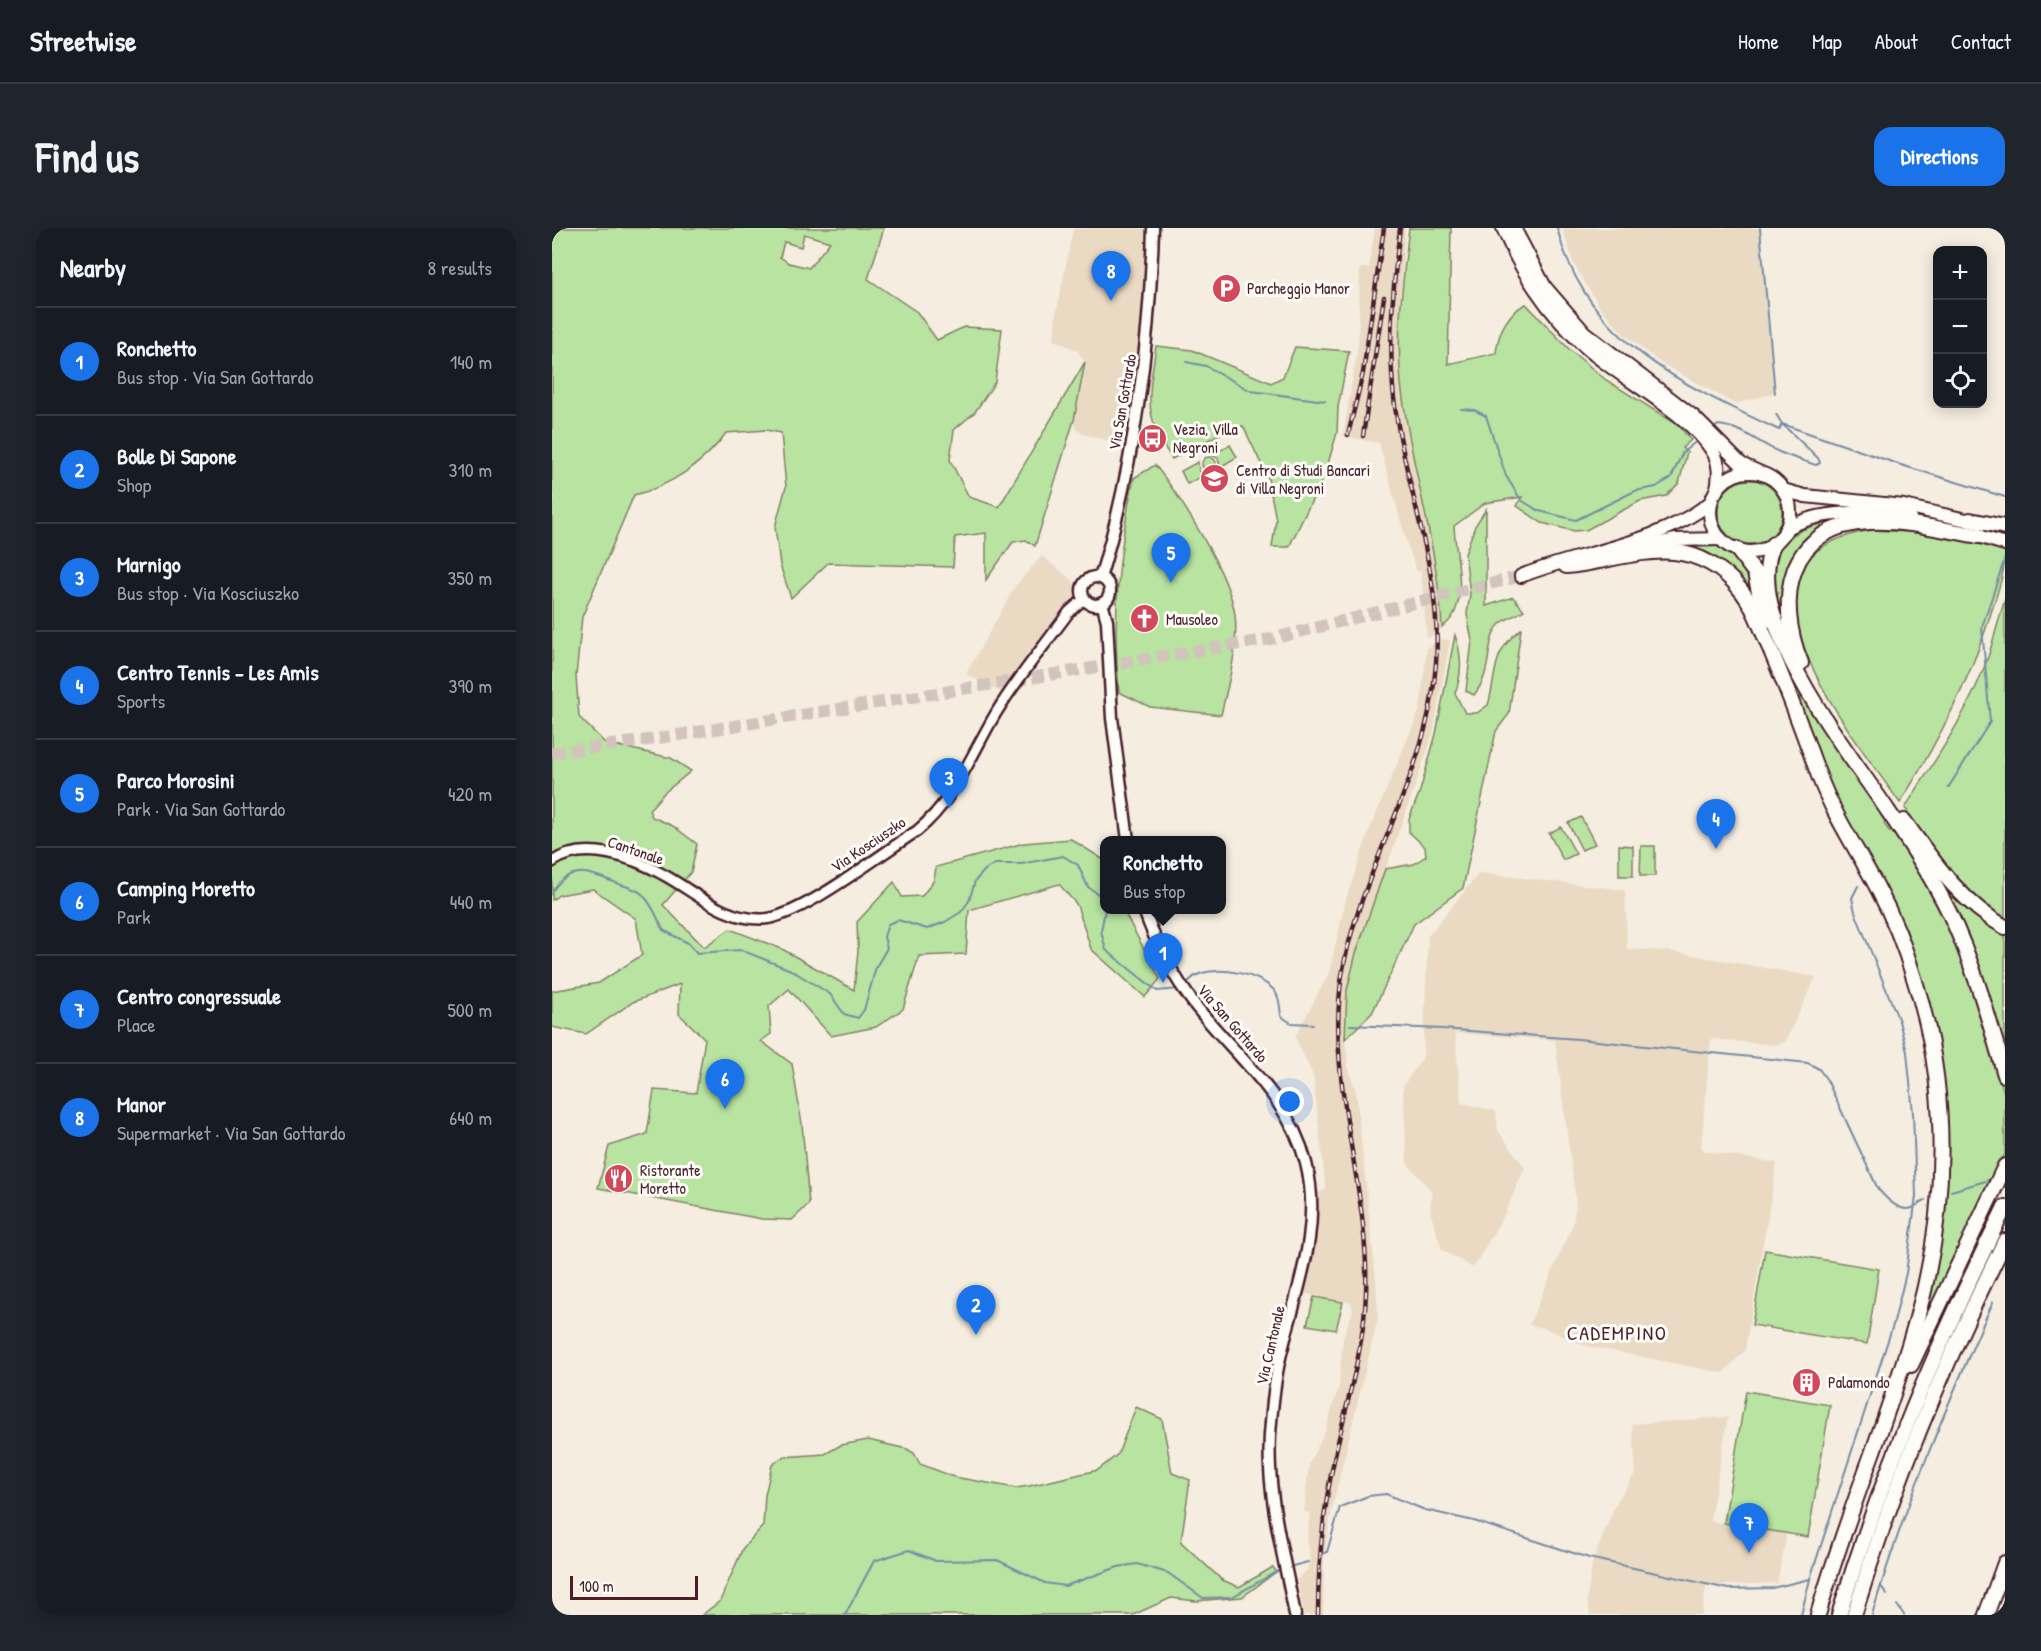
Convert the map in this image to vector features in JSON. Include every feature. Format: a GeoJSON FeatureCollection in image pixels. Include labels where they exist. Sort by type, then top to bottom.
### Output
{"type":"FeatureCollection","features":[{"type":"Feature","properties":{"kind":"highway"},"geometry":{"type":"LineString","coordinates":[[1503,228],[1528,278],[1564,326],[1606,365],[1690,420]]}},
{"type":"Feature","properties":{"kind":"highway"},"geometry":{"type":"LineString","coordinates":[[1514,228],[1545,287],[1600,347],[1690,420],[1713,443],[1740,464],[1773,479],[1783,490],[1789,510],[1785,530]]}},
{"type":"Feature","properties":{"kind":"highway"},"geometry":{"type":"LineString","coordinates":[[1713,443],[1718,463],[1712,521],[1721,538],[1737,549],[1755,573],[1765,622],[1781,673],[1826,793],[1878,889],[1901,941],[1925,1016],[1938,1092],[1941,1152],[1938,1211],[1925,1286],[1911,1340],[1839,1545],[1818,1615]]}},
{"type":"Feature","properties":{"kind":"highway"},"geometry":{"type":"LineString","coordinates":[[1721,538],[1664,542],[1521,576],[1637,540],[1688,518],[1714,497],[1723,483],[1736,475],[1748,472],[1763,474]]}},
{"type":"Feature","properties":{"kind":"highway"},"geometry":{"type":"LineString","coordinates":[[1783,490],[1805,496],[1904,506],[1970,520],[2004,534]]}},
{"type":"Feature","properties":{"kind":"highway"},"geometry":{"type":"LineString","coordinates":[[1891,808],[1858,767],[1808,690],[1781,639],[1769,585],[1769,556],[1773,544],[1785,530],[1798,523],[1816,519],[1872,514],[1924,520],[1979,536]]}},
{"type":"Feature","properties":{"kind":"highway"},"geometry":{"type":"LineString","coordinates":[[2004,534],[1979,536],[1921,526],[1871,521],[1832,531],[1807,549],[1791,578],[1787,595],[1788,617],[1801,663],[1900,822],[1938,890],[1965,950],[2005,1075]]}},
{"type":"Feature","properties":{"kind":"highway"},"geometry":{"type":"LineString","coordinates":[[1737,549],[1756,551],[1773,544]]}},
{"type":"Feature","properties":{"kind":"highway"},"geometry":{"type":"LineString","coordinates":[[1566,566],[1659,552],[1684,554],[1707,562],[1726,575],[1746,597],[1781,673]]}},
{"type":"Feature","properties":{"kind":"highway"},"geometry":{"type":"LineString","coordinates":[[1837,722],[1858,767]]}},
{"type":"Feature","properties":{"kind":"highway"},"geometry":{"type":"LineString","coordinates":[[1900,822],[1954,887],[1977,908],[2005,927]]}},
{"type":"Feature","properties":{"kind":"highway"},"geometry":{"type":"LineString","coordinates":[[1877,1439],[1952,1274],[2005,1166]]}},
{"type":"Feature","properties":{"kind":"highway"},"geometry":{"type":"LineString","coordinates":[[1839,1615],[1870,1518],[1900,1437],[1953,1314],[2005,1207]]}},
{"type":"Feature","properties":{"kind":"highway"},"geometry":{"type":"LineString","coordinates":[[1854,1615],[1888,1513],[1924,1418],[2005,1240]]}},
{"type":"Feature","properties":{"kind":"highway"},"geometry":{"type":"LineString","coordinates":[[1986,1615],[2005,1563]]}},
{"type":"Feature","properties":{"kind":"main road","name":"Via San Gottardo"},"geometry":{"type":"LineString","coordinates":[[1100,578],[1114,524],[1145,358],[1153,228]]}},
{"type":"Feature","properties":{"kind":"main road"},"geometry":{"type":"LineString","coordinates":[[1091,578],[1100,578],[1109,587],[1109,597],[1102,603],[1092,604],[1084,598],[1082,591],[1085,583],[1091,578]]}},
{"type":"Feature","properties":{"kind":"main road"},"geometry":{"type":"LineString","coordinates":[[1102,603],[1107,627],[1112,718],[1127,836]]}},
{"type":"Feature","properties":{"kind":"main road","name":"Via San Gottardo"},"geometry":{"type":"LineString","coordinates":[[1146,914],[1170,967],[1195,1005],[1270,1090]]}},
{"type":"Feature","properties":{"kind":"main road","name":"Via Cantonale"},"geometry":{"type":"LineString","coordinates":[[1270,1090],[1298,1137],[1311,1194],[1307,1255],[1282,1348],[1270,1435],[1270,1484],[1295,1615]]}},
{"type":"Feature","properties":{"kind":"street","name":"Via Kosciuszko"},"geometry":{"type":"LineString","coordinates":[[705,902],[741,917],[776,917],[815,898],[916,831],[932,818],[952,793],[998,711],[1069,612],[1084,598]]}},
{"type":"Feature","properties":{"kind":"street","name":"Cantonale"},"geometry":{"type":"LineString","coordinates":[[552,862],[572,852],[604,853],[664,875],[705,902]]}},
{"type":"Feature","properties":{"kind":"shaded area"},"geometry":{"type":"Polygon","coordinates":[[[1142,228],[1153,232],[1129,446],[1083,434],[1076,429],[1074,420],[1085,362],[1077,350],[1054,340],[1056,315],[1073,229],[1142,228]]]}},
{"type":"Feature","properties":{"kind":"shaded area"},"geometry":{"type":"Polygon","coordinates":[[[1375,228],[1405,228],[1400,300],[1408,386],[1457,609],[1443,628],[1427,639],[1421,572],[1416,570],[1406,540],[1379,443],[1343,436],[1358,347],[1360,268],[1369,268],[1375,228]]]}},
{"type":"Feature","properties":{"kind":"shaded area"},"geometry":{"type":"Polygon","coordinates":[[[1562,228],[1760,228],[1775,393],[1735,404],[1659,362],[1623,333],[1599,306],[1574,264],[1562,228]]]}},
{"type":"Feature","properties":{"kind":"shaded area"},"geometry":{"type":"Polygon","coordinates":[[[1042,556],[1072,580],[1082,591],[1084,599],[1008,696],[966,674],[1016,585],[1042,556]]]}},
{"type":"Feature","properties":{"kind":"shaded area"},"geometry":{"type":"Polygon","coordinates":[[[1440,639],[1450,640],[1433,734],[1372,909],[1347,990],[1345,1039],[1348,1066],[1356,1092],[1378,1318],[1332,1508],[1324,1557],[1323,1615],[1304,1615],[1297,1579],[1308,1569],[1310,1555],[1307,1539],[1310,1513],[1304,1512],[1309,1464],[1325,1431],[1339,1386],[1343,1337],[1353,1311],[1351,1302],[1298,1292],[1311,1194],[1326,1190],[1313,1075],[1295,1037],[1329,973],[1346,899],[1369,831],[1420,709],[1427,648],[1440,639]]]}},
{"type":"Feature","properties":{"kind":"shaded area"},"geometry":{"type":"Polygon","coordinates":[[[1479,873],[1625,890],[1627,949],[1669,951],[1816,977],[1785,1042],[1775,1045],[1711,1039],[1701,1146],[1705,1151],[1777,1163],[1745,1350],[1723,1373],[1587,1346],[1544,1328],[1529,1325],[1573,1224],[1576,1203],[1555,1040],[1455,1033],[1461,1103],[1496,1111],[1498,1131],[1525,1167],[1506,1211],[1473,1268],[1442,1250],[1430,1211],[1432,1192],[1407,1163],[1403,1086],[1423,1057],[1428,936],[1479,873]]]}},
{"type":"Feature","properties":{"kind":"shaded area"},"geometry":{"type":"Polygon","coordinates":[[[1728,1417],[1710,1521],[1787,1533],[1777,1583],[1706,1586],[1702,1615],[1590,1615],[1587,1599],[1592,1564],[1615,1505],[1636,1472],[1632,1424],[1728,1417]]]}},
{"type":"Feature","properties":{"kind":"green space"},"geometry":{"type":"Polygon","coordinates":[[[552,228],[884,228],[868,279],[917,312],[937,340],[964,327],[1002,329],[995,382],[975,412],[954,430],[950,460],[969,497],[999,507],[1085,362],[1074,420],[1035,546],[1026,540],[1013,542],[986,580],[986,533],[955,537],[953,567],[828,563],[791,598],[780,565],[775,527],[786,487],[781,433],[766,430],[726,433],[708,454],[686,472],[660,486],[634,495],[582,617],[576,676],[579,717],[605,743],[671,758],[691,771],[664,793],[649,810],[652,817],[673,826],[697,844],[691,872],[663,905],[704,947],[730,929],[782,949],[854,990],[858,951],[857,922],[894,882],[902,897],[922,896],[934,880],[936,867],[1024,843],[1071,839],[1100,857],[1100,914],[1125,914],[1160,979],[1145,997],[1091,949],[1077,905],[1059,884],[969,910],[966,954],[919,956],[903,1009],[876,1027],[831,1036],[789,989],[769,1006],[771,1034],[761,1041],[792,1064],[802,1124],[809,1204],[792,1220],[762,1219],[598,1188],[609,1146],[647,1134],[654,1090],[696,1093],[705,1039],[679,1014],[680,984],[633,1002],[586,1034],[552,1027],[552,991],[599,983],[642,955],[636,919],[593,889],[559,895],[552,900],[552,228]],[[804,234],[801,247],[784,242],[780,257],[789,263],[809,268],[830,242],[804,234]]]}},
{"type":"Feature","properties":{"kind":"green space"},"geometry":{"type":"Polygon","coordinates":[[[1409,228],[1451,228],[1448,364],[1496,353],[1505,324],[1519,308],[1526,304],[1570,350],[1606,380],[1678,425],[1691,440],[1682,448],[1687,452],[1679,483],[1666,496],[1640,501],[1586,530],[1574,531],[1542,523],[1517,506],[1522,497],[1485,503],[1454,526],[1459,566],[1459,595],[1457,607],[1442,627],[1430,535],[1405,414],[1401,383],[1400,325],[1409,228]]]}},
{"type":"Feature","properties":{"kind":"green space"},"geometry":{"type":"Polygon","coordinates":[[[1156,346],[1192,350],[1271,383],[1283,377],[1295,347],[1349,351],[1338,407],[1337,433],[1325,474],[1289,547],[1272,547],[1276,520],[1268,478],[1243,426],[1233,427],[1172,459],[1156,429],[1150,404],[1156,346]]]}},
{"type":"Feature","properties":{"kind":"green space"},"geometry":{"type":"Polygon","coordinates":[[[1230,445],[1237,457],[1220,467],[1218,458],[1212,455],[1230,445]]]}},
{"type":"Feature","properties":{"kind":"green space"},"geometry":{"type":"Polygon","coordinates":[[[1206,457],[1212,457],[1216,464],[1212,471],[1206,471],[1202,467],[1202,461],[1206,457]]]}},
{"type":"Feature","properties":{"kind":"green space"},"geometry":{"type":"Polygon","coordinates":[[[1198,462],[1199,471],[1205,475],[1187,484],[1181,471],[1198,462]]]}},
{"type":"Feature","properties":{"kind":"green space"},"geometry":{"type":"Polygon","coordinates":[[[1155,465],[1203,537],[1231,598],[1235,615],[1235,640],[1221,715],[1150,707],[1119,692],[1116,611],[1120,558],[1128,505],[1134,478],[1155,465]]]}},
{"type":"Feature","properties":{"kind":"green space"},"geometry":{"type":"Polygon","coordinates":[[[1750,480],[1762,482],[1773,489],[1780,500],[1782,512],[1780,524],[1773,535],[1762,542],[1750,544],[1738,542],[1727,535],[1720,524],[1718,512],[1720,500],[1727,489],[1738,482],[1750,480]]]}},
{"type":"Feature","properties":{"kind":"green space"},"geometry":{"type":"Polygon","coordinates":[[[1486,509],[1486,606],[1513,597],[1524,610],[1499,625],[1494,632],[1487,667],[1474,695],[1466,691],[1472,641],[1467,614],[1470,594],[1465,554],[1475,526],[1486,509]]]}},
{"type":"Feature","properties":{"kind":"green space"},"geometry":{"type":"Polygon","coordinates":[[[1821,524],[1821,532],[1803,548],[1787,636],[1774,583],[1774,567],[1778,552],[1787,540],[1801,531],[1821,524]]]}},
{"type":"Feature","properties":{"kind":"green space"},"geometry":{"type":"Polygon","coordinates":[[[1872,530],[1928,533],[2005,550],[1999,589],[1973,663],[1940,734],[1900,803],[1851,735],[1826,693],[1805,650],[1795,610],[1799,574],[1823,547],[1872,530]]]}},
{"type":"Feature","properties":{"kind":"green space"},"geometry":{"type":"Polygon","coordinates":[[[1705,544],[1730,552],[1738,559],[1749,577],[1759,612],[1749,595],[1674,547],[1705,544]]]}},
{"type":"Feature","properties":{"kind":"green space"},"geometry":{"type":"Polygon","coordinates":[[[2005,599],[2005,919],[1989,908],[1962,882],[1938,854],[1905,808],[1951,735],[1971,697],[1988,657],[2005,599]]]}},
{"type":"Feature","properties":{"kind":"green space"},"geometry":{"type":"Polygon","coordinates":[[[1521,629],[1509,714],[1496,731],[1463,888],[1414,924],[1372,1013],[1345,1039],[1347,990],[1356,953],[1385,869],[1414,864],[1426,856],[1425,847],[1409,832],[1409,819],[1420,791],[1436,734],[1455,635],[1461,664],[1455,693],[1465,713],[1477,713],[1488,705],[1497,664],[1504,647],[1521,629]]]}},
{"type":"Feature","properties":{"kind":"green space"},"geometry":{"type":"Polygon","coordinates":[[[1789,668],[1886,819],[1884,824],[1890,832],[1893,829],[1928,886],[1954,936],[1972,986],[2005,1096],[2005,1154],[1924,1319],[1931,1287],[1936,1040],[1830,786],[1786,669],[1789,668]]]}},
{"type":"Feature","properties":{"kind":"green space"},"geometry":{"type":"Polygon","coordinates":[[[1581,817],[1595,844],[1582,850],[1568,823],[1581,817]]]}},
{"type":"Feature","properties":{"kind":"green space"},"geometry":{"type":"Polygon","coordinates":[[[1561,827],[1576,854],[1563,860],[1549,833],[1561,827]]]}},
{"type":"Feature","properties":{"kind":"green space"},"geometry":{"type":"Polygon","coordinates":[[[1619,845],[1633,846],[1633,876],[1619,876],[1619,845]]]}},
{"type":"Feature","properties":{"kind":"green space"},"geometry":{"type":"Polygon","coordinates":[[[1641,846],[1655,846],[1655,876],[1640,876],[1641,846]]]}},
{"type":"Feature","properties":{"kind":"green space"},"geometry":{"type":"Polygon","coordinates":[[[1937,876],[2005,931],[2005,1048],[1968,937],[1937,876]]]}},
{"type":"Feature","properties":{"kind":"green space"},"geometry":{"type":"Polygon","coordinates":[[[1765,1250],[1879,1269],[1867,1344],[1752,1325],[1765,1250]]]}},
{"type":"Feature","properties":{"kind":"green space"},"geometry":{"type":"Polygon","coordinates":[[[1314,1297],[1343,1302],[1336,1330],[1307,1325],[1314,1297]]]}},
{"type":"Feature","properties":{"kind":"green space"},"geometry":{"type":"Polygon","coordinates":[[[1746,1391],[1830,1405],[1808,1537],[1724,1523],[1746,1391]]]}},
{"type":"Feature","properties":{"kind":"green space"},"geometry":{"type":"Polygon","coordinates":[[[1136,1407],[1162,1419],[1172,1473],[1190,1480],[1181,1542],[1222,1580],[1239,1587],[1273,1567],[1276,1572],[1242,1597],[1196,1601],[1171,1598],[1133,1615],[702,1615],[720,1601],[743,1548],[763,1526],[765,1495],[772,1465],[783,1457],[825,1454],[841,1445],[868,1440],[907,1449],[914,1453],[920,1464],[954,1477],[1016,1488],[1098,1470],[1118,1454],[1136,1407]]]}},
{"type":"Feature","properties":{"kind":"waterway"},"geometry":{"type":"LineString","coordinates":[[1557,228],[1571,267],[1590,300],[1614,329],[1642,354],[1707,395],[1779,430],[1782,424],[1818,458],[1820,463],[1816,465],[1784,454],[1727,426],[1718,425],[1712,430]]}},
{"type":"Feature","properties":{"kind":"waterway"},"geometry":{"type":"LineString","coordinates":[[1760,228],[1775,393]]}},
{"type":"Feature","properties":{"kind":"waterway"},"geometry":{"type":"LineString","coordinates":[[1186,362],[1206,366],[1251,391],[1325,401]]}},
{"type":"Feature","properties":{"kind":"waterway"},"geometry":{"type":"LineString","coordinates":[[1461,409],[1474,410],[1486,416],[1506,476],[1521,500],[1539,511],[1576,520],[1635,491],[1656,487],[1671,478],[1683,452],[1698,440]]}},
{"type":"Feature","properties":{"kind":"waterway"},"geometry":{"type":"LineString","coordinates":[[1776,414],[1782,424],[1901,465],[2005,497]]}},
{"type":"Feature","properties":{"kind":"waterway"},"geometry":{"type":"LineString","coordinates":[[1948,788],[1990,722],[1982,627],[2005,558]]}},
{"type":"Feature","properties":{"kind":"waterway"},"geometry":{"type":"LineString","coordinates":[[552,892],[566,877],[581,873],[597,876],[633,889],[649,902],[663,930],[688,943],[697,953],[741,950],[791,970],[830,994],[844,1014],[858,1018],[864,1010],[876,967],[887,948],[884,937],[888,924],[898,920],[927,929],[945,922],[961,912],[969,901],[975,881],[986,869],[995,864],[1021,864],[1063,856],[1078,865],[1088,887],[1100,895]]}},
{"type":"Feature","properties":{"kind":"waterway"},"geometry":{"type":"LineString","coordinates":[[1801,1615],[1810,1579],[1894,1322],[1906,1273],[1916,1196],[1913,1113],[1907,1052],[1899,1021],[1855,912],[1852,898],[1858,886]]}},
{"type":"Feature","properties":{"kind":"waterway"},"geometry":{"type":"LineString","coordinates":[[1104,914],[1101,931],[1106,950],[1157,991],[1179,989]]}},
{"type":"Feature","properties":{"kind":"waterway"},"geometry":{"type":"LineString","coordinates":[[1186,984],[1206,972],[1228,971],[1251,976],[1270,986],[1276,993],[1281,1016],[1291,1023],[1313,1024]]}},
{"type":"Feature","properties":{"kind":"waterway"},"geometry":{"type":"LineString","coordinates":[[1350,1025],[1578,1039],[1808,1063],[1819,1069],[1827,1080],[1878,1189],[1902,1208],[1912,1208],[1925,1200]]}},
{"type":"Feature","properties":{"kind":"waterway"},"geometry":{"type":"LineString","coordinates":[[1951,1191],[1989,1180]]}},
{"type":"Feature","properties":{"kind":"waterway"},"geometry":{"type":"LineString","coordinates":[[1872,1615],[1927,1456],[1993,1302]]}},
{"type":"Feature","properties":{"kind":"waterway"},"geometry":{"type":"LineString","coordinates":[[1324,1553],[1327,1552],[1340,1507],[1368,1496],[1386,1494],[1425,1510],[1474,1521],[1589,1558],[1728,1589],[1772,1588],[1810,1579]]}},
{"type":"Feature","properties":{"kind":"waterway"},"geometry":{"type":"LineString","coordinates":[[845,1615],[874,1561],[909,1550],[936,1561],[997,1560],[1045,1583],[1065,1586],[1118,1567],[1137,1564],[1168,1573],[1203,1598],[1232,1597],[1281,1569]]}},
{"type":"Feature","properties":{"kind":"waterway"},"geometry":{"type":"LineString","coordinates":[[1289,1567],[1308,1562]]}},
{"type":"Feature","properties":{"kind":"waterway"},"geometry":{"type":"LineString","coordinates":[[1881,1586],[1887,1595]]}},
{"type":"Feature","properties":{"kind":"waterway"},"geometry":{"type":"LineString","coordinates":[[1897,1605],[1904,1615]]}},
{"type":"Feature","properties":{"kind":"tunnel"},"geometry":{"type":"LineString","coordinates":[[552,753],[641,741],[1271,639],[1521,576]]}},
{"type":"Feature","properties":{"kind":"railway"},"geometry":{"type":"LineString","coordinates":[[1348,435],[1363,373],[1384,228]]}},
{"type":"Feature","properties":{"kind":"railway"},"geometry":{"type":"LineString","coordinates":[[1318,1615],[1324,1518],[1334,1460],[1362,1335],[1366,1293],[1362,1213],[1343,1095],[1339,1055],[1338,1015],[1342,975],[1363,896],[1421,744],[1431,704],[1436,663],[1435,603],[1425,544],[1404,456],[1394,401],[1391,352],[1400,228]]}},
{"type":"Feature","properties":{"kind":"railway"},"geometry":{"type":"LineString","coordinates":[[1363,436],[1384,297]]}},
{"type":"Feature","properties":{"kind":"place","name":"Parcheggio Manor"},"geometry":{"type":"Point","coordinates":[1226,288]}},
{"type":"Feature","properties":{"kind":"place","name":"Manor"},"geometry":{"type":"Point","coordinates":[1111,301]}},
{"type":"Feature","properties":{"kind":"place","name":"Vezia, Villa Negroni"},"geometry":{"type":"Point","coordinates":[1152,438]}},
{"type":"Feature","properties":{"kind":"place","name":"Centro di Studi Bancari di Villa Negroni"},"geometry":{"type":"Point","coordinates":[1215,479]}},
{"type":"Feature","properties":{"kind":"place","name":"Parco Morosini"},"geometry":{"type":"Point","coordinates":[1171,583]}},
{"type":"Feature","properties":{"kind":"place","name":"Mausoleo"},"geometry":{"type":"Point","coordinates":[1145,619]}},
{"type":"Feature","properties":{"kind":"place","name":"Marnigo"},"geometry":{"type":"Point","coordinates":[949,808]}},
{"type":"Feature","properties":{"kind":"place","name":"Centro Tennis - Les Amis"},"geometry":{"type":"Point","coordinates":[1716,849]}},
{"type":"Feature","properties":{"kind":"place","name":"Ronchetto"},"geometry":{"type":"Point","coordinates":[1163,983]}},
{"type":"Feature","properties":{"kind":"place","name":"Camping Moretto"},"geometry":{"type":"Point","coordinates":[725,1109]}},
{"type":"Feature","properties":{"kind":"place","name":"Ristorante Moretto"},"geometry":{"type":"Point","coordinates":[619,1179]}},
{"type":"Feature","properties":{"kind":"place","name":"Bolle Di Sapone"},"geometry":{"type":"Point","coordinates":[976,1335]}},
{"type":"Feature","properties":{"kind":"place","name":"Palamondo"},"geometry":{"type":"Point","coordinates":[1807,1382]}},
{"type":"Feature","properties":{"kind":"place","name":"Centro congressuale"},"geometry":{"type":"Point","coordinates":[1749,1553]}},
{"type":"Feature","properties":{"kind":"district","name":"CADEMPINO"},"geometry":{"type":"Point","coordinates":[1617,1332]}}]}
